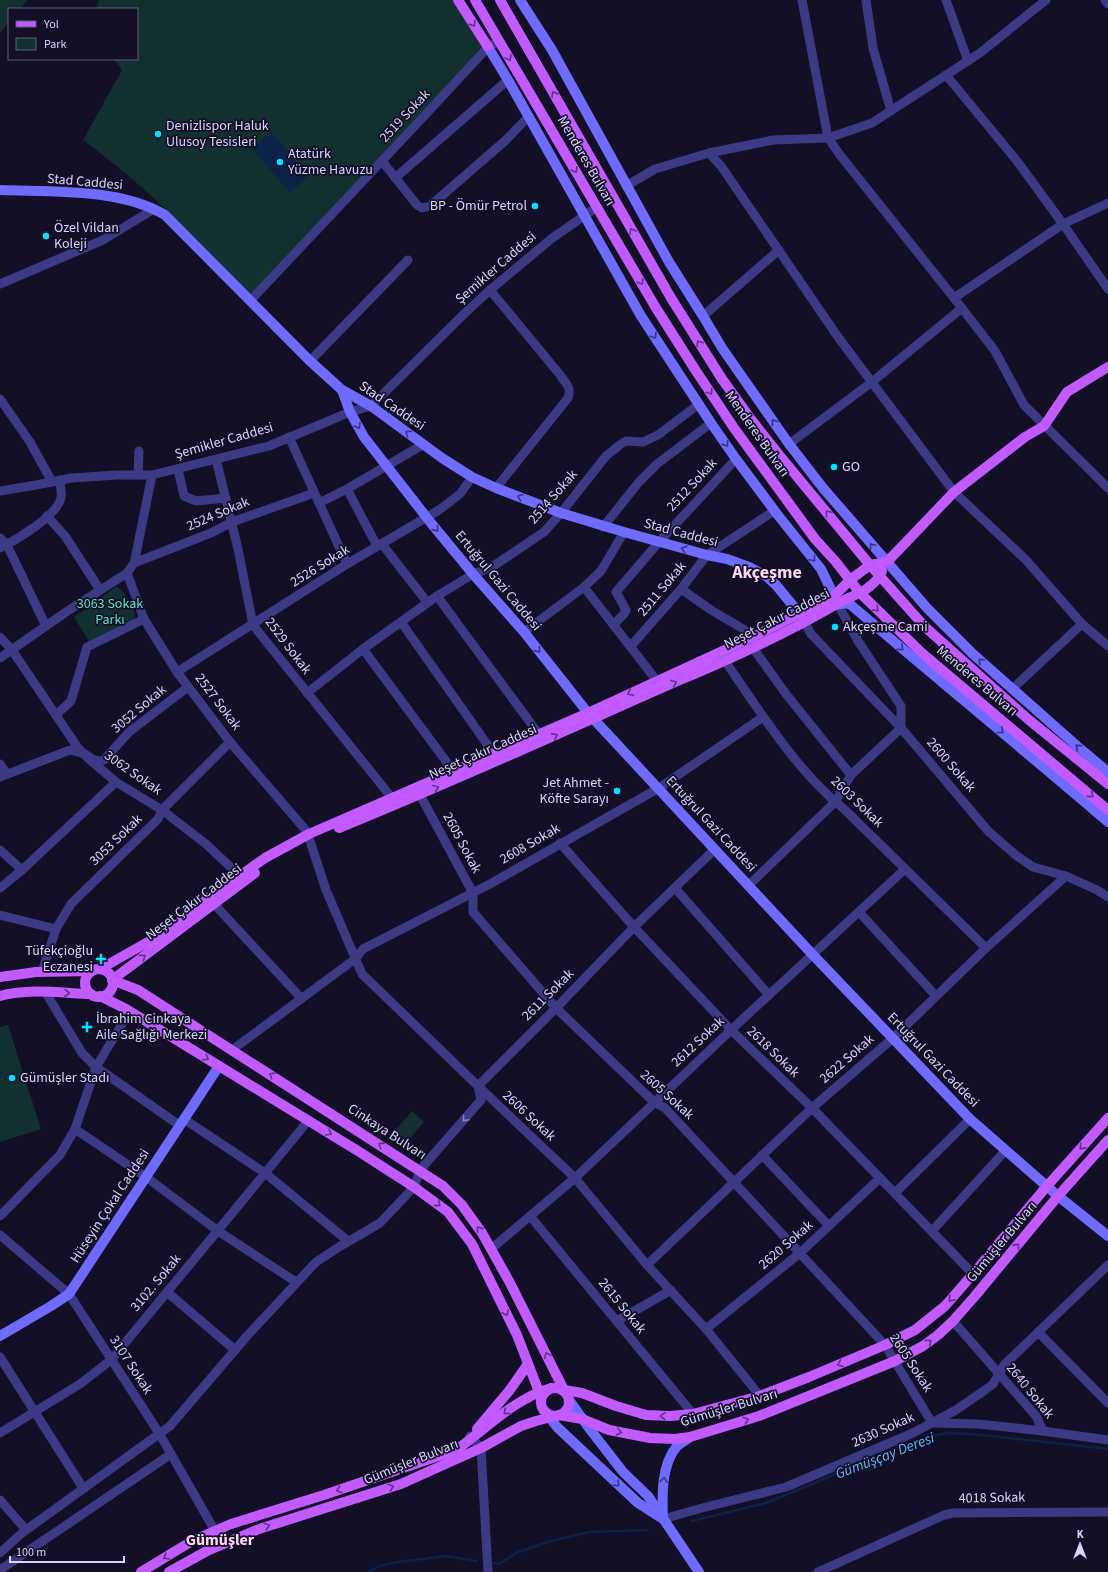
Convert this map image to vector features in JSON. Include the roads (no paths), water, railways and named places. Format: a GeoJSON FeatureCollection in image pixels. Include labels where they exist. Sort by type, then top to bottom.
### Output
{"type":"FeatureCollection","features":[{"type":"Feature","properties":{"kind":"main road"},"geometry":{"type":"LineString","coordinates":[[458,0],[529,116],[641,316],[698,404],[736,459],[774,511],[821,570],[835,600],[851,605],[934,677],[1108,822]]}},
{"type":"Feature","properties":{"kind":"main road","name":"Menderes Bulvarı"},"geometry":{"type":"LineString","coordinates":[[475,0],[656,308],[734,428],[815,539],[860,593],[922,653],[1108,810]]}},
{"type":"Feature","properties":{"kind":"main road","name":"Menderes Bulvarı"},"geometry":{"type":"LineString","coordinates":[[500,0],[671,298],[722,379],[780,456],[870,565],[925,627],[961,661],[1029,720],[1108,784]]}},
{"type":"Feature","properties":{"kind":"main road"},"geometry":{"type":"LineString","coordinates":[[520,0],[552,50],[669,262],[722,348],[789,444],[823,488],[926,608],[973,654],[1106,767]]}},
{"type":"Feature","properties":{"kind":"main road","name":"Stad Caddesi"},"geometry":{"type":"LineString","coordinates":[[0,190],[108,196],[137,202],[154,208],[165,215],[310,361],[342,390],[371,406],[472,477],[561,513],[707,556],[727,559],[749,567],[766,576],[784,593],[799,613]]}},
{"type":"Feature","properties":{"kind":"main road"},"geometry":{"type":"LineString","coordinates":[[880,576],[886,562],[954,492],[1025,437],[1044,426],[1067,392],[1108,367]]}},
{"type":"Feature","properties":{"kind":"main road","name":"Ertuğrul Gazi Caddesi"},"geometry":{"type":"LineString","coordinates":[[342,390],[350,412],[364,437],[426,517],[524,632],[591,716],[813,955],[970,1119],[1058,1196],[1108,1236]]}},
{"type":"Feature","properties":{"kind":"main road"},"geometry":{"type":"LineString","coordinates":[[870,565],[886,562]]}},
{"type":"Feature","properties":{"kind":"main road","name":"Neşet Çakır Caddesi"},"geometry":{"type":"LineString","coordinates":[[112,980],[261,869],[310,838],[420,795],[591,716],[753,648],[804,623],[835,600],[850,580],[870,565]]}},
{"type":"Feature","properties":{"kind":"main road","name":"Neşet Çakır Caddesi"},"geometry":{"type":"LineString","coordinates":[[96,970],[170,929],[265,858],[392,798],[454,772],[538,733],[591,716],[657,681],[755,636],[799,613],[860,593],[869,587],[880,576]]}},
{"type":"Feature","properties":{"kind":"main road"},"geometry":{"type":"LineString","coordinates":[[96,970],[86,978],[85,983],[86,987],[96,995],[130,1011],[414,1187],[448,1212],[472,1244],[516,1335],[540,1394],[542,1408],[547,1415],[638,1503],[663,1519]]}},
{"type":"Feature","properties":{"kind":"main road"},"geometry":{"type":"LineString","coordinates":[[0,978],[42,972],[96,970],[108,972],[112,980],[110,991],[96,995],[46,993],[9,994],[0,996]]}},
{"type":"Feature","properties":{"kind":"main road","name":"Cinkaya Bulvarı"},"geometry":{"type":"LineString","coordinates":[[112,980],[138,990],[443,1186],[462,1205],[482,1233],[509,1281],[564,1390]]}},
{"type":"Feature","properties":{"kind":"main road","name":"Hüseyin Çokal Caddesi"},"geometry":{"type":"LineString","coordinates":[[0,1336],[52,1306],[69,1294],[219,1066]]}},
{"type":"Feature","properties":{"kind":"main road","name":"Gümüşler Bulvarı"},"geometry":{"type":"LineString","coordinates":[[141,1572],[192,1541],[231,1524],[324,1495],[456,1450],[514,1405],[551,1388],[582,1393],[616,1406],[646,1415],[670,1416],[692,1414],[760,1396],[885,1345],[915,1330],[944,1306],[1047,1186],[1108,1118]]}},
{"type":"Feature","properties":{"kind":"main road","name":"Gümüşler Bulvarı"},"geometry":{"type":"LineString","coordinates":[[169,1572],[207,1551],[259,1529],[401,1484],[481,1448],[521,1426],[536,1421],[547,1415],[559,1415],[582,1419],[609,1430],[650,1438],[675,1439],[690,1437],[759,1416],[895,1361],[923,1346],[938,1335],[953,1320],[981,1290],[1058,1196],[1108,1140]]}},
{"type":"Feature","properties":{"kind":"main road"},"geometry":{"type":"LineString","coordinates":[[472,1437],[509,1391],[528,1364]]}},
{"type":"Feature","properties":{"kind":"main road"},"geometry":{"type":"LineString","coordinates":[[564,1390],[582,1419],[623,1472],[648,1496],[699,1572]]}},
{"type":"Feature","properties":{"kind":"main road"},"geometry":{"type":"LineString","coordinates":[[559,1415],[567,1410],[569,1400]]}},
{"type":"Feature","properties":{"kind":"main road"},"geometry":{"type":"LineString","coordinates":[[663,1519],[662,1494],[670,1457],[678,1446],[690,1437]]}},
{"type":"Feature","properties":{"kind":"street"},"geometry":{"type":"LineString","coordinates":[[802,0],[828,138],[995,351],[1024,405],[1108,488]]}},
{"type":"Feature","properties":{"kind":"street"},"geometry":{"type":"LineString","coordinates":[[866,0],[873,48],[891,111]]}},
{"type":"Feature","properties":{"kind":"street"},"geometry":{"type":"LineString","coordinates":[[946,0],[968,61]]}},
{"type":"Feature","properties":{"kind":"street"},"geometry":{"type":"LineString","coordinates":[[626,186],[655,169],[709,153],[773,140],[828,138],[872,123],[980,53],[1046,0]]}},
{"type":"Feature","properties":{"kind":"street"},"geometry":{"type":"LineString","coordinates":[[1105,0],[1108,4]]}},
{"type":"Feature","properties":{"kind":"street","name":"2519 Sokak"},"geometry":{"type":"LineString","coordinates":[[250,301],[488,47],[499,41]]}},
{"type":"Feature","properties":{"kind":"street"},"geometry":{"type":"LineString","coordinates":[[946,75],[1017,161],[1108,289]]}},
{"type":"Feature","properties":{"kind":"street"},"geometry":{"type":"LineString","coordinates":[[395,178],[508,80]]}},
{"type":"Feature","properties":{"kind":"street"},"geometry":{"type":"LineString","coordinates":[[382,161],[417,205],[422,208],[430,206],[506,140],[529,116]]}},
{"type":"Feature","properties":{"kind":"street"},"geometry":{"type":"LineString","coordinates":[[709,153],[721,166],[838,337],[954,492],[1026,560],[1082,624],[1107,642]]}},
{"type":"Feature","properties":{"kind":"street"},"geometry":{"type":"LineString","coordinates":[[954,298],[1063,224],[1108,202]]}},
{"type":"Feature","properties":{"kind":"street","name":"Şemikler Caddesi"},"geometry":{"type":"LineString","coordinates":[[0,491],[56,481],[117,475],[152,475],[269,446],[350,412],[371,406],[490,290],[551,239],[598,207]]}},
{"type":"Feature","properties":{"kind":"street"},"geometry":{"type":"LineString","coordinates":[[0,284],[103,240],[154,208]]}},
{"type":"Feature","properties":{"kind":"street"},"geometry":{"type":"LineString","coordinates":[[703,316],[779,250]]}},
{"type":"Feature","properties":{"kind":"street"},"geometry":{"type":"LineString","coordinates":[[310,361],[408,260]]}},
{"type":"Feature","properties":{"kind":"street"},"geometry":{"type":"LineString","coordinates":[[490,290],[569,387],[570,392],[568,398],[496,488]]}},
{"type":"Feature","properties":{"kind":"street"},"geometry":{"type":"LineString","coordinates":[[789,444],[872,382],[962,308]]}},
{"type":"Feature","properties":{"kind":"street"},"geometry":{"type":"LineString","coordinates":[[0,400],[56,481],[61,498],[54,509],[37,526],[2,544],[46,626]]}},
{"type":"Feature","properties":{"kind":"street","name":"2514 Sokak"},"geometry":{"type":"LineString","coordinates":[[307,693],[427,602],[473,574],[492,567],[544,532],[606,456],[621,444],[626,441],[643,442],[658,435],[698,404]]}},
{"type":"Feature","properties":{"kind":"street"},"geometry":{"type":"LineString","coordinates":[[603,526],[639,482],[657,464],[711,423]]}},
{"type":"Feature","properties":{"kind":"street"},"geometry":{"type":"LineString","coordinates":[[289,437],[348,564]]}},
{"type":"Feature","properties":{"kind":"street"},"geometry":{"type":"LineString","coordinates":[[319,503],[347,489],[424,444]]}},
{"type":"Feature","properties":{"kind":"street"},"geometry":{"type":"LineString","coordinates":[[138,475],[139,451]]}},
{"type":"Feature","properties":{"kind":"street","name":"2529 Sokak"},"geometry":{"type":"LineString","coordinates":[[216,459],[232,522],[253,624],[392,798]]}},
{"type":"Feature","properties":{"kind":"street","name":"2512 Sokak"},"geometry":{"type":"LineString","coordinates":[[614,624],[626,610],[616,592],[659,542],[736,459]]}},
{"type":"Feature","properties":{"kind":"street"},"geometry":{"type":"LineString","coordinates":[[178,469],[184,496],[196,501],[226,498]]}},
{"type":"Feature","properties":{"kind":"street"},"geometry":{"type":"LineString","coordinates":[[0,658],[127,573],[134,563],[152,475]]}},
{"type":"Feature","properties":{"kind":"street","name":"2526 Sokak"},"geometry":{"type":"LineString","coordinates":[[177,672],[348,564],[439,510],[460,494],[472,477]]}},
{"type":"Feature","properties":{"kind":"street"},"geometry":{"type":"LineString","coordinates":[[347,489],[379,545],[427,602]]}},
{"type":"Feature","properties":{"kind":"street","name":"2524 Sokak"},"geometry":{"type":"LineString","coordinates":[[134,563],[211,533],[232,522],[314,492]]}},
{"type":"Feature","properties":{"kind":"street","name":"2511 Sokak"},"geometry":{"type":"LineString","coordinates":[[631,646],[681,589],[707,556],[774,511]]}},
{"type":"Feature","properties":{"kind":"street"},"geometry":{"type":"LineString","coordinates":[[47,516],[65,536],[100,590]]}},
{"type":"Feature","properties":{"kind":"street"},"geometry":{"type":"LineString","coordinates":[[524,632],[584,588],[601,571],[624,532]]}},
{"type":"Feature","properties":{"kind":"street","name":"2527 Sokak"},"geometry":{"type":"LineString","coordinates":[[127,573],[144,619],[177,672],[230,742],[310,838]]}},
{"type":"Feature","properties":{"kind":"street"},"geometry":{"type":"LineString","coordinates":[[584,588],[614,624],[657,681]]}},
{"type":"Feature","properties":{"kind":"street"},"geometry":{"type":"LineString","coordinates":[[681,589],[711,610],[755,636]]}},
{"type":"Feature","properties":{"kind":"street"},"geometry":{"type":"LineString","coordinates":[[437,596],[538,733]]}},
{"type":"Feature","properties":{"kind":"street"},"geometry":{"type":"LineString","coordinates":[[749,885],[835,802],[851,775],[901,728],[901,706],[858,641],[835,600]]}},
{"type":"Feature","properties":{"kind":"street","name":"2600 Sokak"},"geometry":{"type":"LineString","coordinates":[[799,613],[811,634],[901,728],[988,831],[1017,856],[1033,867],[1066,876],[1097,890],[1108,897]]}},
{"type":"Feature","properties":{"kind":"street"},"geometry":{"type":"LineString","coordinates":[[56,715],[71,701],[87,647],[144,619]]}},
{"type":"Feature","properties":{"kind":"street"},"geometry":{"type":"LineString","coordinates":[[401,622],[494,754]]}},
{"type":"Feature","properties":{"kind":"street"},"geometry":{"type":"LineString","coordinates":[[1012,688],[1082,624]]}},
{"type":"Feature","properties":{"kind":"street","name":"3062 Sokak"},"geometry":{"type":"LineString","coordinates":[[0,637],[12,650],[56,715],[85,754],[116,782],[162,810],[206,844],[240,876]]}},
{"type":"Feature","properties":{"kind":"street"},"geometry":{"type":"LineString","coordinates":[[753,648],[786,694],[851,775]]}},
{"type":"Feature","properties":{"kind":"street"},"geometry":{"type":"LineString","coordinates":[[364,649],[454,772]]}},
{"type":"Feature","properties":{"kind":"street","name":"2603 Sokak"},"geometry":{"type":"LineString","coordinates":[[725,661],[763,716],[804,770],[835,802],[844,809],[986,948]]}},
{"type":"Feature","properties":{"kind":"street","name":"3052 Sokak"},"geometry":{"type":"LineString","coordinates":[[3,775],[44,761],[70,750],[85,754],[100,762],[104,760],[129,732],[145,718],[188,687]]}},
{"type":"Feature","properties":{"kind":"street","name":"2608 Sokak"},"geometry":{"type":"LineString","coordinates":[[232,1050],[355,958],[363,949],[473,893],[658,788],[763,716]]}},
{"type":"Feature","properties":{"kind":"street","name":"3053 Sokak"},"geometry":{"type":"LineString","coordinates":[[42,972],[56,929],[71,904],[158,819],[162,810],[230,742]]}},
{"type":"Feature","properties":{"kind":"street"},"geometry":{"type":"LineString","coordinates":[[0,764],[3,775]]}},
{"type":"Feature","properties":{"kind":"street"},"geometry":{"type":"LineString","coordinates":[[0,888],[22,870],[116,782]]}},
{"type":"Feature","properties":{"kind":"street","name":"2605 Sokak"},"geometry":{"type":"LineString","coordinates":[[420,795],[473,893],[473,912],[556,1008],[654,1102],[665,1108],[885,1345],[932,1423]]}},
{"type":"Feature","properties":{"kind":"street","name":"2606 Sokak"},"geometry":{"type":"LineString","coordinates":[[310,838],[326,890],[362,974],[575,1178],[647,1265],[706,1329],[760,1396]]}},
{"type":"Feature","properties":{"kind":"street","name":"2618 Sokak"},"geometry":{"type":"LineString","coordinates":[[560,843],[634,927],[731,1030],[812,1108],[973,1274]]}},
{"type":"Feature","properties":{"kind":"street","name":"2611 Sokak"},"geometry":{"type":"LineString","coordinates":[[478,1086],[634,927],[715,849]]}},
{"type":"Feature","properties":{"kind":"street"},"geometry":{"type":"LineString","coordinates":[[0,850],[22,870]]}},
{"type":"Feature","properties":{"kind":"street","name":"2612 Sokak"},"geometry":{"type":"LineString","coordinates":[[491,1249],[575,1178],[654,1102],[905,869]]}},
{"type":"Feature","properties":{"kind":"street","name":"2622 Sokak"},"geometry":{"type":"LineString","coordinates":[[647,1265],[812,1108],[892,1039],[986,948],[1066,876]]}},
{"type":"Feature","properties":{"kind":"street"},"geometry":{"type":"LineString","coordinates":[[675,888],[769,995]]}},
{"type":"Feature","properties":{"kind":"street"},"geometry":{"type":"LineString","coordinates":[[214,904],[301,998]]}},
{"type":"Feature","properties":{"kind":"street"},"geometry":{"type":"LineString","coordinates":[[859,912],[936,996]]}},
{"type":"Feature","properties":{"kind":"street"},"geometry":{"type":"LineString","coordinates":[[0,915],[56,929]]}},
{"type":"Feature","properties":{"kind":"street"},"geometry":{"type":"LineString","coordinates":[[46,993],[82,1052],[96,1066],[182,1122],[265,1173],[348,1241]]}},
{"type":"Feature","properties":{"kind":"street"},"geometry":{"type":"LineString","coordinates":[[0,1216],[60,1155],[76,1129],[96,1066],[130,1011]]}},
{"type":"Feature","properties":{"kind":"street"},"geometry":{"type":"LineString","coordinates":[[0,1553],[26,1530],[170,1426],[235,1350],[316,1262],[348,1241],[380,1224],[414,1187],[420,1170],[481,1100],[478,1086]]}},
{"type":"Feature","properties":{"kind":"street"},"geometry":{"type":"LineString","coordinates":[[895,1193],[970,1119]]}},
{"type":"Feature","properties":{"kind":"street","name":"3102. Sokak"},"geometry":{"type":"LineString","coordinates":[[0,1433],[80,1384],[111,1360],[308,1121]]}},
{"type":"Feature","properties":{"kind":"street"},"geometry":{"type":"LineString","coordinates":[[76,1129],[146,1177],[218,1231],[296,1282]]}},
{"type":"Feature","properties":{"kind":"street"},"geometry":{"type":"LineString","coordinates":[[932,1231],[1006,1150]]}},
{"type":"Feature","properties":{"kind":"street"},"geometry":{"type":"LineString","coordinates":[[762,1155],[829,1226]]}},
{"type":"Feature","properties":{"kind":"street","name":"2620 Sokak"},"geometry":{"type":"LineString","coordinates":[[706,1329],[800,1253],[880,1178]]}},
{"type":"Feature","properties":{"kind":"street","name":"2615 Sokak"},"geometry":{"type":"LineString","coordinates":[[530,1216],[692,1414]]}},
{"type":"Feature","properties":{"kind":"street","name":"3107 Sokak"},"geometry":{"type":"LineString","coordinates":[[0,1235],[69,1294],[159,1433],[215,1531]]}},
{"type":"Feature","properties":{"kind":"street","name":"2630 Sokak"},"geometry":{"type":"LineString","coordinates":[[663,1519],[786,1487],[892,1442],[956,1410],[993,1384],[1004,1365],[1108,1265]]}},
{"type":"Feature","properties":{"kind":"street"},"geometry":{"type":"LineString","coordinates":[[617,1321],[671,1290]]}},
{"type":"Feature","properties":{"kind":"street"},"geometry":{"type":"LineString","coordinates":[[167,1292],[235,1350]]}},
{"type":"Feature","properties":{"kind":"street","name":"2640 Sokak"},"geometry":{"type":"LineString","coordinates":[[953,1320],[1036,1416],[1044,1431],[1108,1440]]}},
{"type":"Feature","properties":{"kind":"street"},"geometry":{"type":"LineString","coordinates":[[1038,1332],[1108,1403]]}},
{"type":"Feature","properties":{"kind":"street"},"geometry":{"type":"LineString","coordinates":[[0,1357],[83,1488]]}},
{"type":"Feature","properties":{"kind":"street"},"geometry":{"type":"LineString","coordinates":[[932,1423],[978,1424],[1044,1431]]}},
{"type":"Feature","properties":{"kind":"street"},"geometry":{"type":"LineString","coordinates":[[472,1437],[481,1448],[488,1572]]}},
{"type":"Feature","properties":{"kind":"street"},"geometry":{"type":"LineString","coordinates":[[0,1572],[0,1570],[171,1454]]}},
{"type":"Feature","properties":{"kind":"street"},"geometry":{"type":"LineString","coordinates":[[0,1500],[26,1530]]}},
{"type":"Feature","properties":{"kind":"street","name":"4018 Sokak"},"geometry":{"type":"LineString","coordinates":[[818,1572],[953,1512],[1108,1512]]}},
{"type":"Feature","properties":{"kind":"water","name":"Atatürk Yüzme Havuzu"},"geometry":{"type":"Polygon","coordinates":[[[271,132],[309,176],[290,193],[252,148],[271,132]]]}},
{"type":"Feature","properties":{"kind":"waterway","name":"Gümüşçay Deresi"},"geometry":{"type":"LineString","coordinates":[[692,1521],[766,1503],[923,1438],[947,1433],[972,1434],[1108,1449]]}},
{"type":"Feature","properties":{"kind":"waterway","name":"Gümüşçay Deresi"},"geometry":{"type":"LineString","coordinates":[[494,1563],[499,1564],[516,1553],[551,1541],[589,1532],[648,1530]]}},
{"type":"Feature","properties":{"kind":"waterway","name":"Gümüşçay Deresi"},"geometry":{"type":"LineString","coordinates":[[369,1572],[380,1566],[398,1562],[446,1556],[476,1561]]}},
{"type":"Feature","properties":{"kind":"place","name":"Denizlispor Haluk Ulusoy Tesisleri"},"geometry":{"type":"Point","coordinates":[158,134]}},
{"type":"Feature","properties":{"kind":"place","name":"Atatürk Yüzme Havuzu"},"geometry":{"type":"Point","coordinates":[280,162]}},
{"type":"Feature","properties":{"kind":"place","name":"BP - Ömür Petrol"},"geometry":{"type":"Point","coordinates":[535,206]}},
{"type":"Feature","properties":{"kind":"place","name":"Özel Vildan Koleji"},"geometry":{"type":"Point","coordinates":[46,236]}},
{"type":"Feature","properties":{"kind":"place","name":"GO"},"geometry":{"type":"Point","coordinates":[834,467]}},
{"type":"Feature","properties":{"kind":"place","name":"Akçeşme Cami"},"geometry":{"type":"Point","coordinates":[835,627]}},
{"type":"Feature","properties":{"kind":"place","name":"Jet Ahmet - Köfte Sarayı"},"geometry":{"type":"Point","coordinates":[617,791]}},
{"type":"Feature","properties":{"kind":"place","name":"Tüfekçioğlu Eczanesi"},"geometry":{"type":"Point","coordinates":[101,959]}},
{"type":"Feature","properties":{"kind":"place","name":"İbrahim Cinkaya Aile Sağlığı Merkezi"},"geometry":{"type":"Point","coordinates":[87,1027]}},
{"type":"Feature","properties":{"kind":"place","name":"Gümüşler Stadı"},"geometry":{"type":"Point","coordinates":[12,1078]}},
{"type":"Feature","properties":{"kind":"district","name":"Akçeşme"},"geometry":{"type":"Point","coordinates":[767,572]}},
{"type":"Feature","properties":{"kind":"district","name":"Gümüşler"},"geometry":{"type":"Point","coordinates":[220,1540]}},
{"type":"Feature","properties":{"kind":"park label","name":"3063 Sokak Parkı"},"geometry":{"type":"Point","coordinates":[110,612]}}]}
